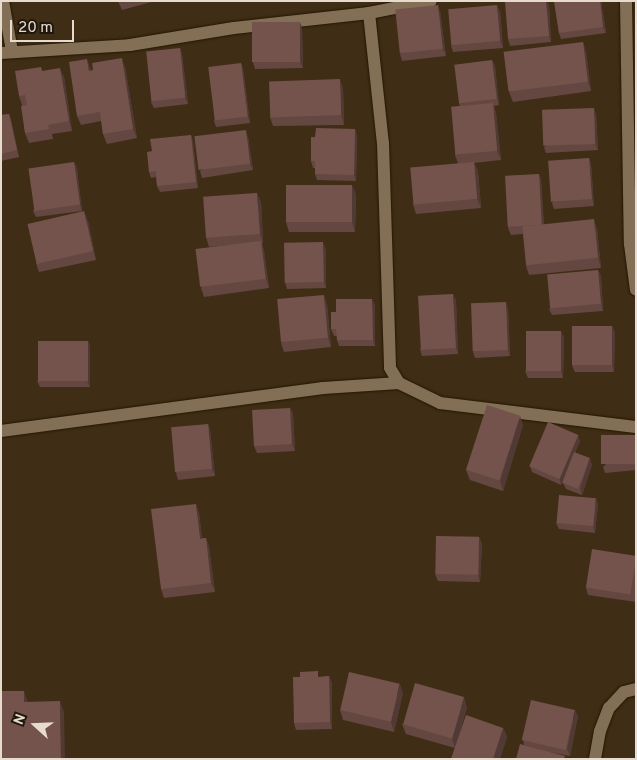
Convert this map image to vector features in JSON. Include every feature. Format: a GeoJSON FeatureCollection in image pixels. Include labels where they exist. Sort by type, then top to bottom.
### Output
{"type":"FeatureCollection","features":[{"type":"Feature","properties":{"kind":"street"},"geometry":{"type":"LineString","coordinates":[[3,1],[7,52],[130,45],[234,28],[369,13],[431,1]]}},
{"type":"Feature","properties":{"kind":"street"},"geometry":{"type":"LineString","coordinates":[[626,1],[630,244],[636,290]]}},
{"type":"Feature","properties":{"kind":"street"},"geometry":{"type":"LineString","coordinates":[[369,13],[383,143],[390,368],[399,383]]}},
{"type":"Feature","properties":{"kind":"street"},"geometry":{"type":"LineString","coordinates":[[1,431],[323,388],[399,383],[440,403],[636,427]]}},
{"type":"Feature","properties":{"kind":"street"},"geometry":{"type":"LineString","coordinates":[[595,759],[600,731],[609,708],[624,692],[636,689]]}},
{"type":"Feature","properties":{"kind":"building"},"geometry":{"type":"Polygon","coordinates":[[[546,1],[549,36],[508,39],[505,2],[546,1]]]}},
{"type":"Feature","properties":{"kind":"building"},"geometry":{"type":"Polygon","coordinates":[[[554,1],[600,1],[603,27],[559,33],[554,1]]]}},
{"type":"Feature","properties":{"kind":"building"},"geometry":{"type":"Polygon","coordinates":[[[438,5],[443,49],[400,53],[395,9],[438,5]]]}},
{"type":"Feature","properties":{"kind":"building"},"geometry":{"type":"Polygon","coordinates":[[[497,5],[500,41],[451,45],[448,9],[497,5]]]}},
{"type":"Feature","properties":{"kind":"building"},"geometry":{"type":"Polygon","coordinates":[[[252,22],[300,22],[300,62],[252,62],[252,22]]]}},
{"type":"Feature","properties":{"kind":"building"},"geometry":{"type":"Polygon","coordinates":[[[583,42],[588,82],[508,91],[504,52],[583,42]]]}},
{"type":"Feature","properties":{"kind":"building"},"geometry":{"type":"Polygon","coordinates":[[[180,48],[185,98],[151,101],[146,52],[180,48]]]}},
{"type":"Feature","properties":{"kind":"building"},"geometry":{"type":"Polygon","coordinates":[[[122,58],[133,129],[103,134],[100,112],[77,116],[69,62],[87,59],[89,71],[93,70],[92,63],[122,58]]]}},
{"type":"Feature","properties":{"kind":"building"},"geometry":{"type":"Polygon","coordinates":[[[492,60],[497,99],[459,103],[454,65],[492,60]]]}},
{"type":"Feature","properties":{"kind":"building"},"geometry":{"type":"Polygon","coordinates":[[[241,63],[248,117],[215,121],[208,67],[241,63]]]}},
{"type":"Feature","properties":{"kind":"building"},"geometry":{"type":"Polygon","coordinates":[[[41,67],[42,71],[60,68],[69,121],[48,125],[49,129],[25,133],[21,106],[27,105],[25,95],[19,96],[15,71],[41,67]]]}},
{"type":"Feature","properties":{"kind":"building"},"geometry":{"type":"Polygon","coordinates":[[[340,79],[341,115],[270,117],[269,81],[340,79]]]}},
{"type":"Feature","properties":{"kind":"building"},"geometry":{"type":"Polygon","coordinates":[[[493,103],[497,151],[455,154],[451,107],[493,103]]]}},
{"type":"Feature","properties":{"kind":"building"},"geometry":{"type":"Polygon","coordinates":[[[594,108],[595,144],[543,146],[542,110],[594,108]]]}},
{"type":"Feature","properties":{"kind":"building"},"geometry":{"type":"Polygon","coordinates":[[[9,114],[17,150],[1,154],[1,115],[9,114]]]}},
{"type":"Feature","properties":{"kind":"building"},"geometry":{"type":"Polygon","coordinates":[[[316,128],[355,129],[354,175],[315,174],[315,161],[311,161],[311,137],[315,137],[316,128]]]}},
{"type":"Feature","properties":{"kind":"building"},"geometry":{"type":"Polygon","coordinates":[[[246,130],[250,164],[199,170],[194,136],[246,130]]]}},
{"type":"Feature","properties":{"kind":"building"},"geometry":{"type":"Polygon","coordinates":[[[191,135],[196,182],[157,186],[156,171],[149,172],[147,152],[152,151],[150,139],[191,135]]]}},
{"type":"Feature","properties":{"kind":"building"},"geometry":{"type":"Polygon","coordinates":[[[589,158],[592,199],[551,202],[548,161],[589,158]]]}},
{"type":"Feature","properties":{"kind":"building"},"geometry":{"type":"Polygon","coordinates":[[[74,162],[80,205],[34,211],[28,168],[74,162]]]}},
{"type":"Feature","properties":{"kind":"building"},"geometry":{"type":"Polygon","coordinates":[[[474,162],[477,199],[413,204],[410,168],[474,162]]]}},
{"type":"Feature","properties":{"kind":"building"},"geometry":{"type":"Polygon","coordinates":[[[539,174],[542,225],[508,227],[505,176],[539,174]]]}},
{"type":"Feature","properties":{"kind":"building"},"geometry":{"type":"Polygon","coordinates":[[[286,185],[352,185],[352,222],[286,222],[286,185]]]}},
{"type":"Feature","properties":{"kind":"building"},"geometry":{"type":"Polygon","coordinates":[[[257,193],[260,234],[206,238],[203,197],[257,193]]]}},
{"type":"Feature","properties":{"kind":"building"},"geometry":{"type":"Polygon","coordinates":[[[84,211],[93,251],[37,264],[27,224],[84,211]]]}},
{"type":"Feature","properties":{"kind":"building"},"geometry":{"type":"Polygon","coordinates":[[[594,219],[598,258],[526,265],[522,227],[594,219]]]}},
{"type":"Feature","properties":{"kind":"building"},"geometry":{"type":"Polygon","coordinates":[[[261,241],[266,279],[200,287],[195,249],[261,241]]]}},
{"type":"Feature","properties":{"kind":"building"},"geometry":{"type":"Polygon","coordinates":[[[323,242],[324,282],[285,283],[284,243],[323,242]]]}},
{"type":"Feature","properties":{"kind":"building"},"geometry":{"type":"Polygon","coordinates":[[[598,270],[601,304],[550,308],[547,274],[598,270]]]}},
{"type":"Feature","properties":{"kind":"building"},"geometry":{"type":"Polygon","coordinates":[[[453,294],[456,348],[421,350],[418,296],[453,294]]]}},
{"type":"Feature","properties":{"kind":"building"},"geometry":{"type":"Polygon","coordinates":[[[324,295],[328,338],[281,342],[277,299],[324,295]]]}},
{"type":"Feature","properties":{"kind":"building"},"geometry":{"type":"Polygon","coordinates":[[[336,299],[372,299],[373,340],[337,340],[336,329],[331,329],[331,312],[336,312],[336,299]]]}},
{"type":"Feature","properties":{"kind":"building"},"geometry":{"type":"Polygon","coordinates":[[[506,302],[508,350],[473,351],[471,303],[506,302]]]}},
{"type":"Feature","properties":{"kind":"building"},"geometry":{"type":"Polygon","coordinates":[[[572,326],[612,326],[612,365],[572,365],[572,326]]]}},
{"type":"Feature","properties":{"kind":"building"},"geometry":{"type":"Polygon","coordinates":[[[526,331],[561,331],[561,371],[526,371],[526,331]]]}},
{"type":"Feature","properties":{"kind":"building"},"geometry":{"type":"Polygon","coordinates":[[[38,341],[88,341],[88,381],[38,381],[38,341]]]}},
{"type":"Feature","properties":{"kind":"building"},"geometry":{"type":"Polygon","coordinates":[[[487,405],[520,416],[499,480],[466,470],[487,405]]]}},
{"type":"Feature","properties":{"kind":"building"},"geometry":{"type":"Polygon","coordinates":[[[290,408],[292,444],[254,446],[252,410],[290,408]]]}},
{"type":"Feature","properties":{"kind":"building"},"geometry":{"type":"Polygon","coordinates":[[[548,422],[578,435],[560,479],[529,466],[548,422]]]}},
{"type":"Feature","properties":{"kind":"building"},"geometry":{"type":"Polygon","coordinates":[[[208,424],[212,469],[175,472],[171,427],[208,424]]]}},
{"type":"Feature","properties":{"kind":"building"},"geometry":{"type":"Polygon","coordinates":[[[601,435],[636,435],[636,464],[601,464],[601,435]]]}},
{"type":"Feature","properties":{"kind":"building"},"geometry":{"type":"Polygon","coordinates":[[[574,452],[590,458],[578,489],[562,483],[574,452]]]}},
{"type":"Feature","properties":{"kind":"building"},"geometry":{"type":"Polygon","coordinates":[[[559,495],[596,498],[593,526],[557,523],[559,495]]]}},
{"type":"Feature","properties":{"kind":"building"},"geometry":{"type":"Polygon","coordinates":[[[196,504],[200,539],[206,538],[211,583],[161,589],[151,509],[196,504]]]}},
{"type":"Feature","properties":{"kind":"building"},"geometry":{"type":"Polygon","coordinates":[[[436,536],[479,537],[478,575],[435,574],[436,536]]]}},
{"type":"Feature","properties":{"kind":"building"},"geometry":{"type":"Polygon","coordinates":[[[592,549],[636,556],[630,595],[586,588],[592,549]]]}},
{"type":"Feature","properties":{"kind":"building"},"geometry":{"type":"Polygon","coordinates":[[[318,671],[318,677],[329,676],[330,722],[294,723],[293,677],[300,677],[300,672],[318,671]]]}},
{"type":"Feature","properties":{"kind":"building"},"geometry":{"type":"Polygon","coordinates":[[[349,672],[400,684],[391,722],[340,710],[349,672]]]}},
{"type":"Feature","properties":{"kind":"building"},"geometry":{"type":"Polygon","coordinates":[[[415,683],[464,697],[452,738],[403,724],[415,683]]]}},
{"type":"Feature","properties":{"kind":"building"},"geometry":{"type":"Polygon","coordinates":[[[1,691],[24,691],[24,702],[60,701],[61,759],[1,759],[1,691]]]}},
{"type":"Feature","properties":{"kind":"building"},"geometry":{"type":"Polygon","coordinates":[[[531,700],[575,710],[566,750],[522,740],[531,700]]]}},
{"type":"Feature","properties":{"kind":"building"},"geometry":{"type":"Polygon","coordinates":[[[466,715],[503,728],[493,759],[451,759],[466,715]]]}},
{"type":"Feature","properties":{"kind":"building"},"geometry":{"type":"Polygon","coordinates":[[[520,744],[565,756],[564,759],[516,759],[520,744]]]}}]}
